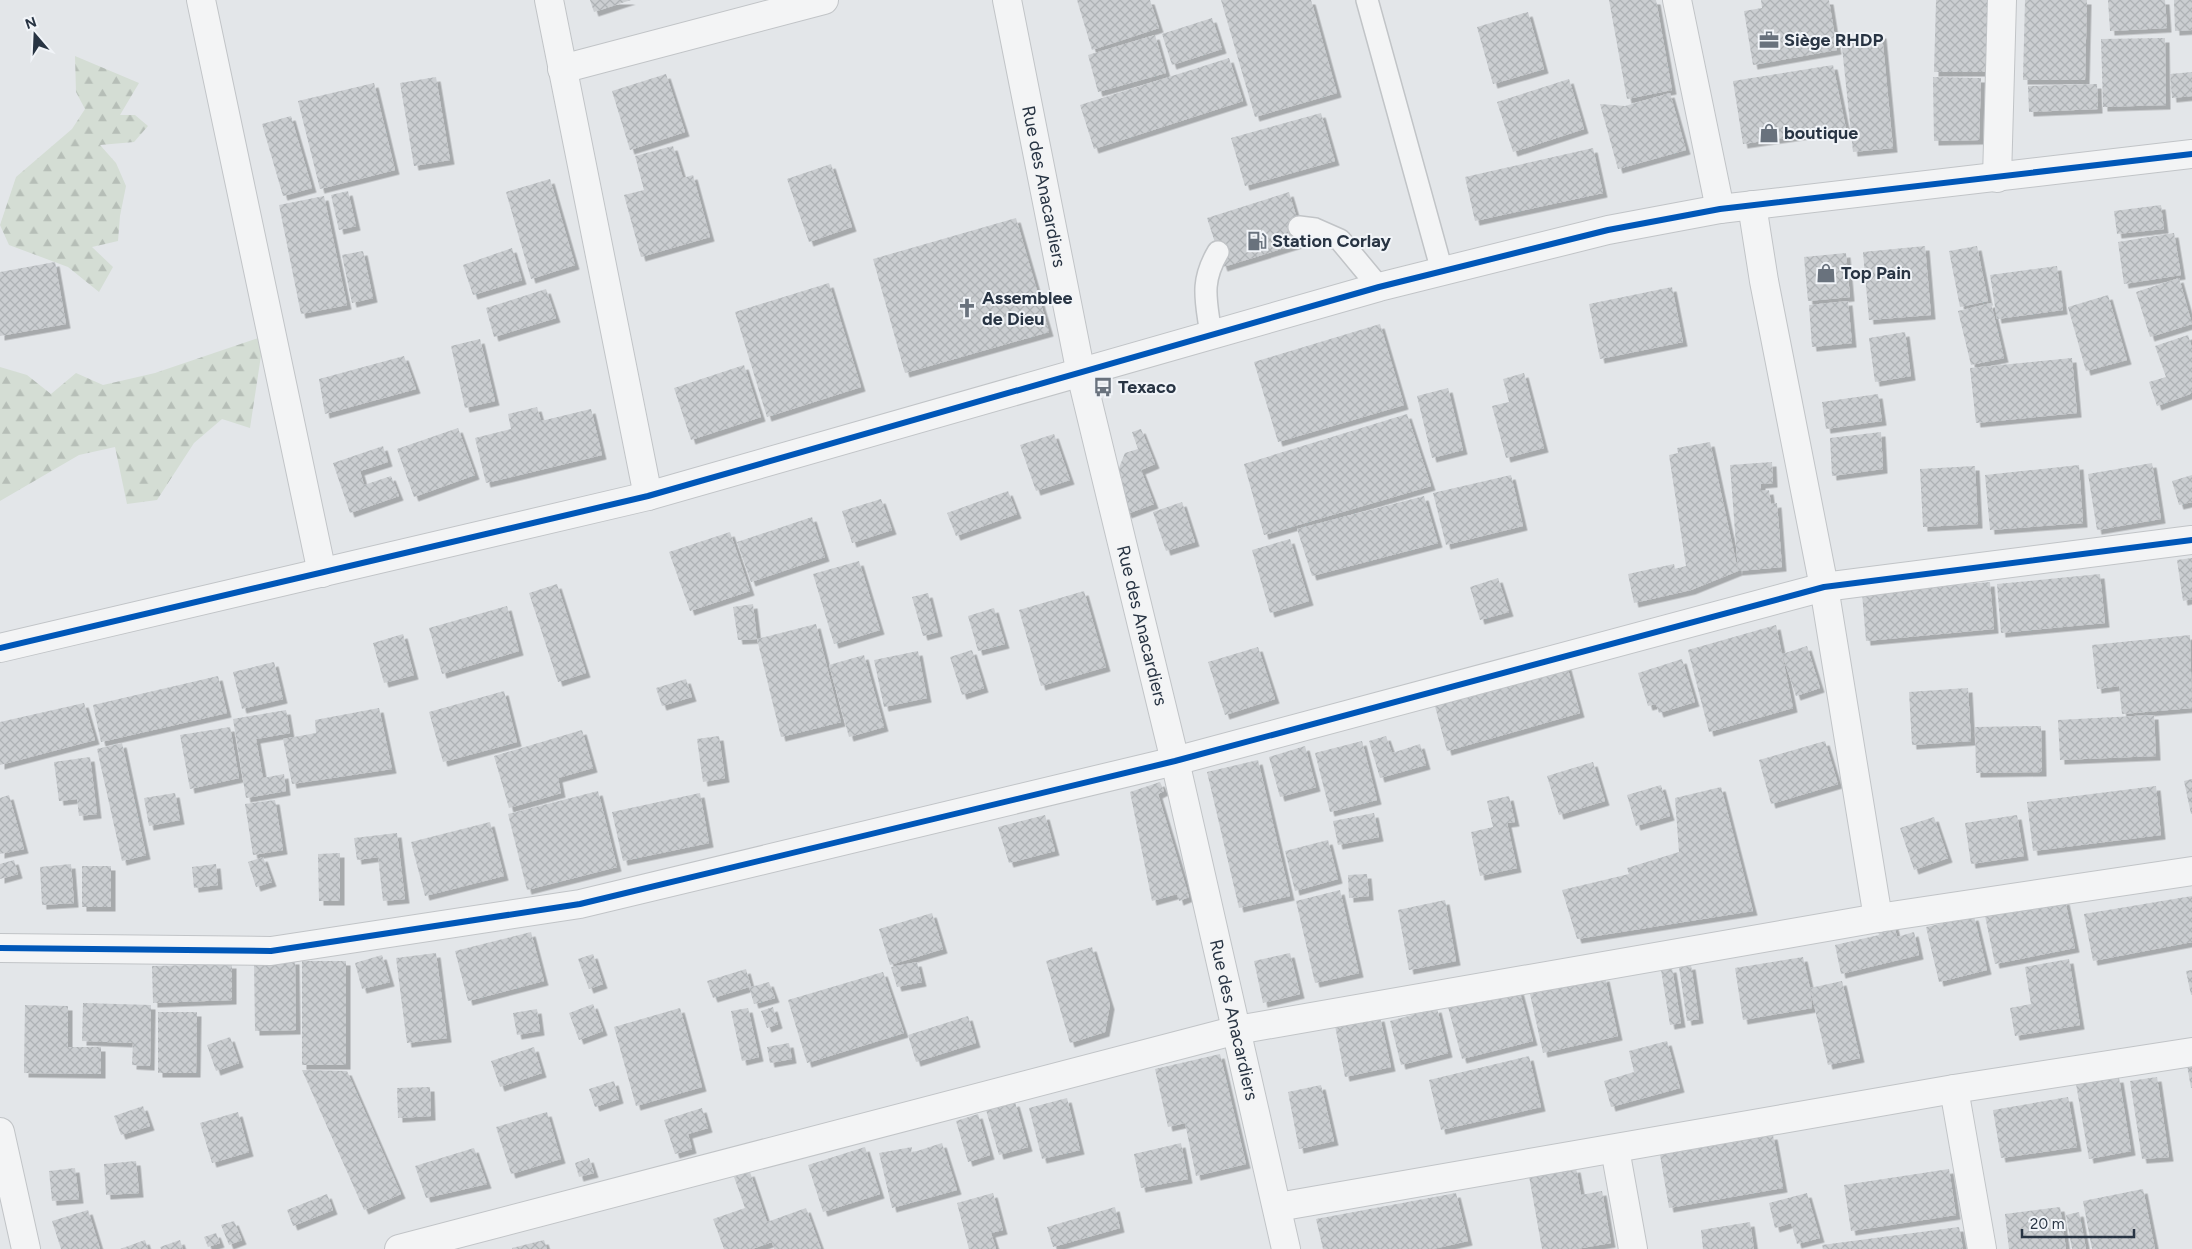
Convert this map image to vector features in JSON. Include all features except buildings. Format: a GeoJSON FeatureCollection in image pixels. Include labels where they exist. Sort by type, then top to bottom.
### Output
{"type":"FeatureCollection","features":[{"type":"Feature","properties":{"kind":"street"},"geometry":{"type":"LineString","coordinates":[[201,0],[322,573]]}},
{"type":"Feature","properties":{"kind":"street"},"geometry":{"type":"LineString","coordinates":[[548,0],[648,496]]}},
{"type":"Feature","properties":{"kind":"street"},"geometry":{"type":"LineString","coordinates":[[562,69],[824,0]]}},
{"type":"Feature","properties":{"kind":"street","name":"Rue des Anacardiers"},"geometry":{"type":"LineString","coordinates":[[1006,0],[1081,374],[1175,761],[1278,1207],[1286,1249]]}},
{"type":"Feature","properties":{"kind":"street"},"geometry":{"type":"LineString","coordinates":[[1677,0],[1720,209]]}},
{"type":"Feature","properties":{"kind":"street"},"geometry":{"type":"LineString","coordinates":[[1997,178],[2002,0]]}},
{"type":"Feature","properties":{"kind":"street"},"geometry":{"type":"LineString","coordinates":[[0,648],[648,496],[1081,374],[1379,287],[1608,230],[1720,209],[2192,154]]}},
{"type":"Feature","properties":{"kind":"street"},"geometry":{"type":"LineString","coordinates":[[1752,205],[1764,281],[1824,587],[1878,918]]}},
{"type":"Feature","properties":{"kind":"street"},"geometry":{"type":"LineString","coordinates":[[0,948],[271,951],[580,904],[1175,761],[1824,587],[2192,540]]}},
{"type":"Feature","properties":{"kind":"street"},"geometry":{"type":"LineString","coordinates":[[399,1249],[1237,1030],[1878,918],[2192,871]]}},
{"type":"Feature","properties":{"kind":"street"},"geometry":{"type":"LineString","coordinates":[[1278,1207],[1954,1089],[2192,1052]]}},
{"type":"Feature","properties":{"kind":"street"},"geometry":{"type":"LineString","coordinates":[[1954,1089],[1982,1249]]}},
{"type":"Feature","properties":{"kind":"street"},"geometry":{"type":"LineString","coordinates":[[0,1132],[26,1249]]}},
{"type":"Feature","properties":{"kind":"street"},"geometry":{"type":"LineString","coordinates":[[1615,1149],[1634,1249]]}},
{"type":"Feature","properties":{"kind":"lane"},"geometry":{"type":"LineString","coordinates":[[1367,0],[1442,271]]}},
{"type":"Feature","properties":{"kind":"lane"},"geometry":{"type":"LineString","coordinates":[[1299,228],[1315,229],[1340,240],[1379,287]]}},
{"type":"Feature","properties":{"kind":"lane"},"geometry":{"type":"LineString","coordinates":[[1211,336],[1205,284],[1210,265],[1218,252]]}},
{"type":"Feature","properties":{"kind":"green space"},"geometry":{"type":"Polygon","coordinates":[[[75,56],[139,83],[120,115],[135,115],[148,126],[134,142],[100,145],[116,163],[126,186],[120,216],[118,241],[92,247],[113,267],[99,292],[68,267],[9,245],[0,225],[16,177],[72,129],[85,109],[76,92],[75,56]]]}},
{"type":"Feature","properties":{"kind":"green space"},"geometry":{"type":"Polygon","coordinates":[[[264,336],[250,428],[222,419],[194,443],[157,500],[127,504],[115,447],[79,455],[0,501],[0,367],[27,375],[51,394],[76,373],[103,385],[155,373],[264,336]]]}},
{"type":"Feature","properties":{"kind":"cycle path"},"geometry":{"type":"LineString","coordinates":[[0,648],[648,496],[1379,287],[1608,230],[1720,209],[2192,154]]}},
{"type":"Feature","properties":{"kind":"cycle path"},"geometry":{"type":"LineString","coordinates":[[0,948],[271,951],[580,904],[1175,761],[1824,587],[2192,540]]}},
{"type":"Feature","properties":{"kind":"place","name":"Siège RHDP"},"geometry":{"type":"Point","coordinates":[1769,40]}},
{"type":"Feature","properties":{"kind":"place","name":"boutique"},"geometry":{"type":"Point","coordinates":[1769,133]}},
{"type":"Feature","properties":{"kind":"place","name":"Station Corlay"},"geometry":{"type":"Point","coordinates":[1257,241]}},
{"type":"Feature","properties":{"kind":"place","name":"Top Pain"},"geometry":{"type":"Point","coordinates":[1826,273]}},
{"type":"Feature","properties":{"kind":"place","name":"Assemblee de Dieu"},"geometry":{"type":"Point","coordinates":[967,308]}},
{"type":"Feature","properties":{"kind":"place","name":"Texaco"},"geometry":{"type":"Point","coordinates":[1103,387]}}]}
